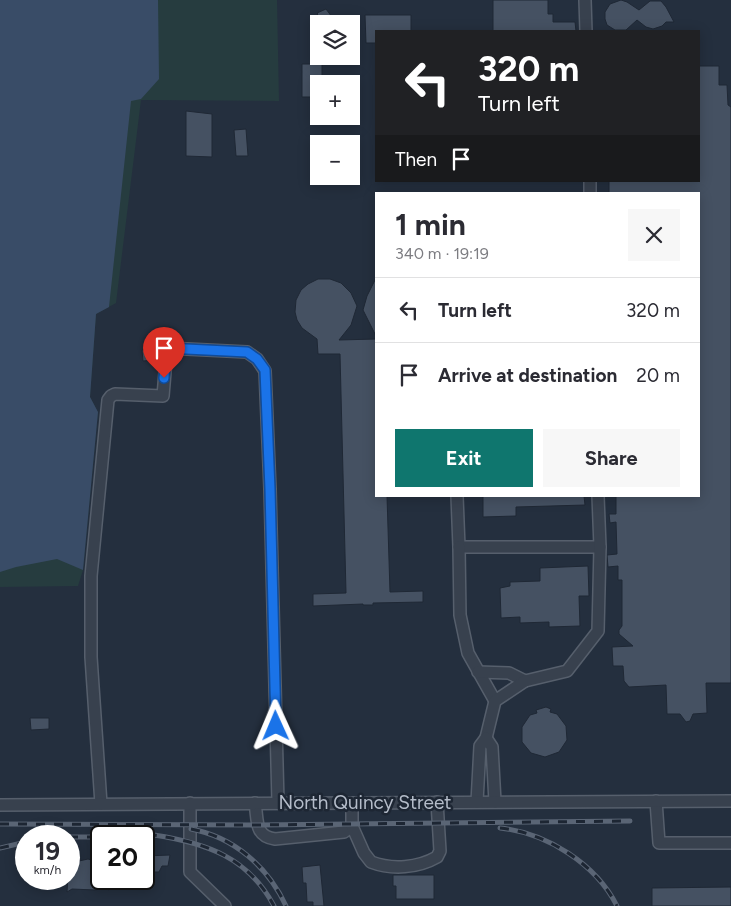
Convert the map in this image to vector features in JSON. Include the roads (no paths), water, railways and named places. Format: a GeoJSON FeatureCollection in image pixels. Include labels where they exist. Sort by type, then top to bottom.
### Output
{"type":"FeatureCollection","features":[{"type":"Feature","properties":{"kind":"street"},"geometry":{"type":"LineString","coordinates":[[585,0],[586,30]]}},
{"type":"Feature","properties":{"kind":"street"},"geometry":{"type":"LineString","coordinates":[[101,804],[91,656],[91,576],[108,400],[116,394],[163,396],[166,348],[247,352],[257,359],[265,370],[278,803]]}},
{"type":"Feature","properties":{"kind":"street"},"geometry":{"type":"LineString","coordinates":[[457,497],[460,615],[468,653],[495,701]]}},
{"type":"Feature","properties":{"kind":"street"},"geometry":{"type":"LineString","coordinates":[[477,802],[480,746],[486,738],[495,701],[525,681],[567,671],[598,631],[600,547],[598,497]]}},
{"type":"Feature","properties":{"kind":"street"},"geometry":{"type":"LineString","coordinates":[[459,547],[600,547]]}},
{"type":"Feature","properties":{"kind":"street"},"geometry":{"type":"LineString","coordinates":[[478,672],[509,673],[525,681]]}},
{"type":"Feature","properties":{"kind":"street"},"geometry":{"type":"LineString","coordinates":[[486,738],[492,747],[495,802]]}},
{"type":"Feature","properties":{"kind":"street"},"geometry":{"type":"LineString","coordinates":[[656,801],[659,843],[731,843]]}},
{"type":"Feature","properties":{"kind":"street","name":"North Quincy Street"},"geometry":{"type":"LineString","coordinates":[[0,805],[731,801]]}},
{"type":"Feature","properties":{"kind":"street"},"geometry":{"type":"LineString","coordinates":[[352,802],[352,826],[364,853],[371,862],[390,866],[419,866],[438,857],[440,851],[437,802]]}},
{"type":"Feature","properties":{"kind":"street"},"geometry":{"type":"LineString","coordinates":[[190,803],[190,872],[225,906]]}},
{"type":"Feature","properties":{"kind":"street"},"geometry":{"type":"LineString","coordinates":[[255,803],[259,832],[266,838],[275,839],[344,832],[352,826]]}},
{"type":"Feature","properties":{"kind":"water"},"geometry":{"type":"Polygon","coordinates":[[[0,0],[158,0],[159,79],[141,99],[131,101],[109,307],[96,314],[90,397],[98,412],[83,570],[57,559],[0,572],[0,0]]]}},
{"type":"Feature","properties":{"kind":"railway"},"geometry":{"type":"LineString","coordinates":[[0,824],[258,825],[630,821]]}},
{"type":"Feature","properties":{"kind":"railway"},"geometry":{"type":"LineString","coordinates":[[500,828],[535,836],[568,853],[596,877],[608,891],[617,906]]}},
{"type":"Feature","properties":{"kind":"railway"},"geometry":{"type":"LineString","coordinates":[[191,829],[221,839],[248,856],[270,879],[286,906]]}},
{"type":"Feature","properties":{"kind":"railway"},"geometry":{"type":"LineString","coordinates":[[155,835],[191,843],[224,855],[252,875],[264,889],[274,906]]}},
{"type":"Feature","properties":{"kind":"railway"},"geometry":{"type":"LineString","coordinates":[[80,837],[90,837]]}},
{"type":"Feature","properties":{"kind":"railway"},"geometry":{"type":"LineString","coordinates":[[0,848],[15,845]]}}]}
